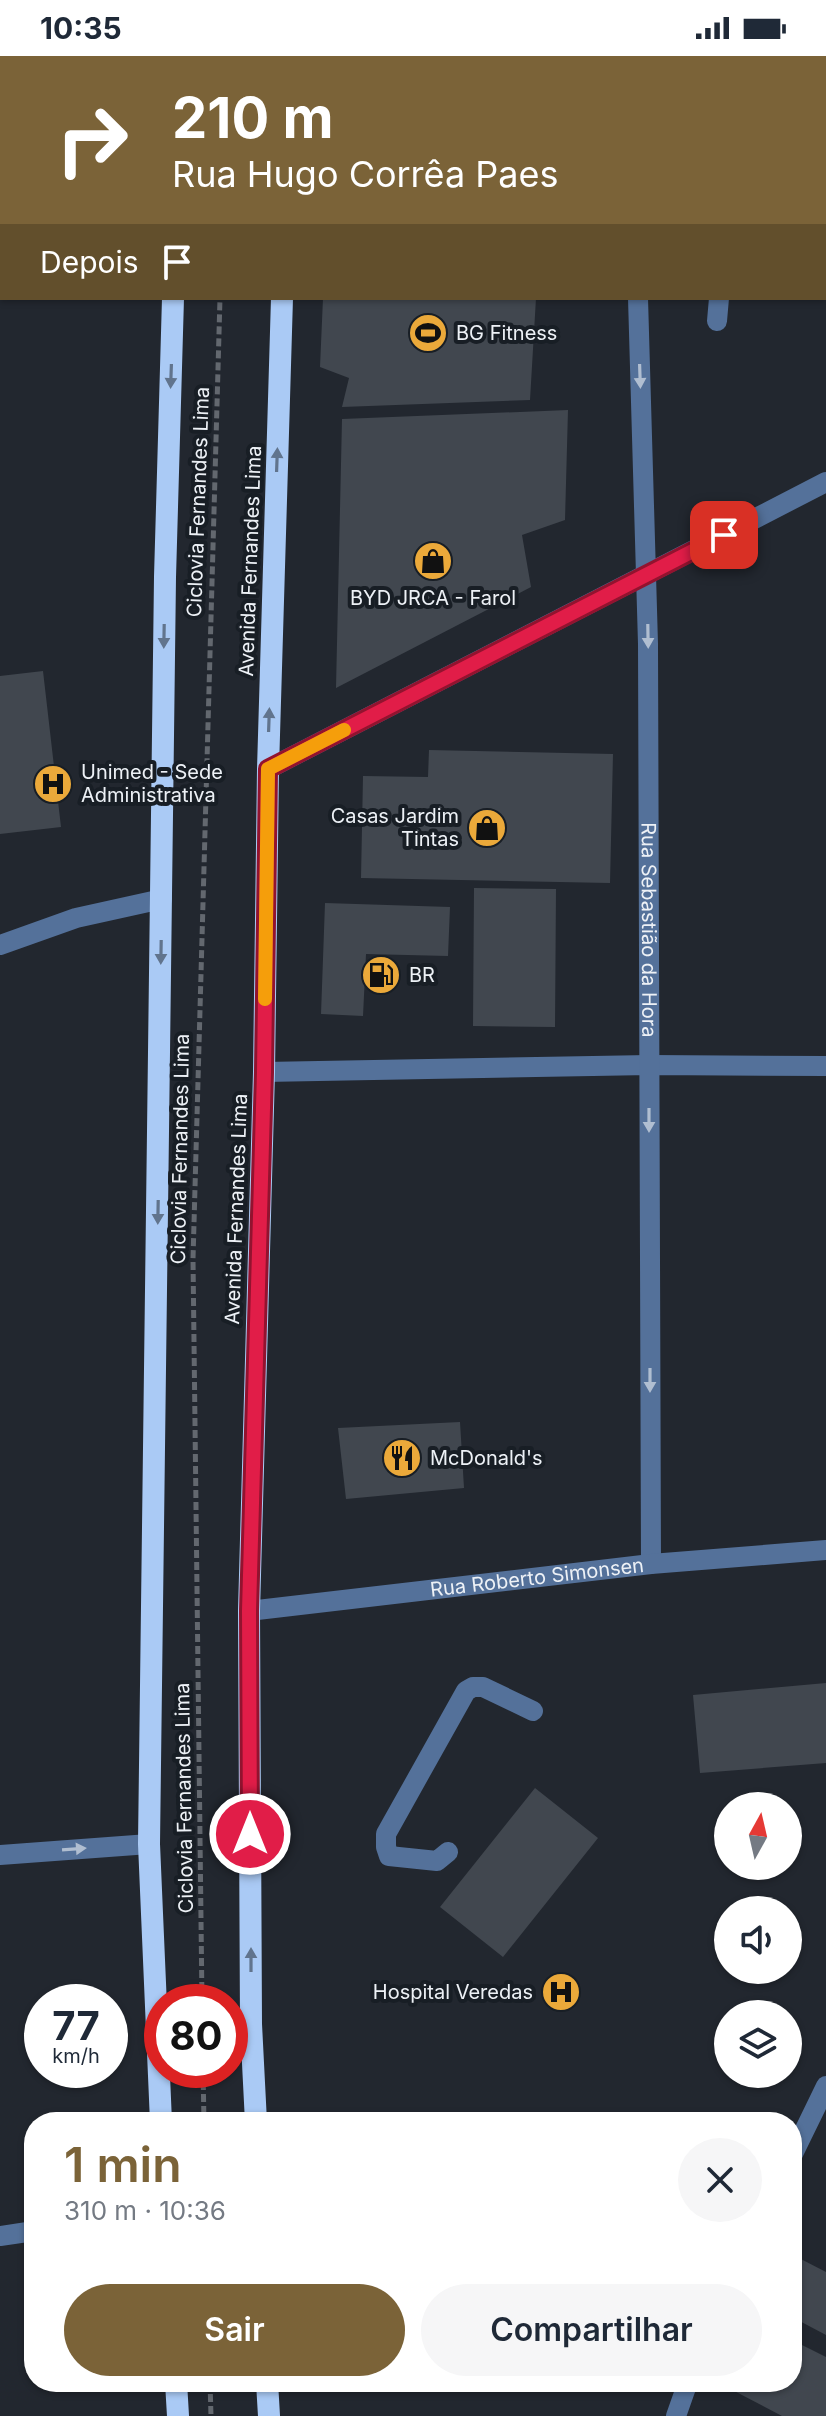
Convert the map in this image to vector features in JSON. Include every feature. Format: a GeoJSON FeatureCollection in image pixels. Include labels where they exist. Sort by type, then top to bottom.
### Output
{"type":"FeatureCollection","features":[{"type":"Feature","properties":{"kind":"highway"},"geometry":{"type":"LineString","coordinates":[[161,2112],[149,1844],[165,577],[173,300]]}},
{"type":"Feature","properties":{"kind":"highway","name":"Avenida Fernandes Lima"},"geometry":{"type":"LineString","coordinates":[[255,2112],[251,2024],[249,1611],[282,300]]}},
{"type":"Feature","properties":{"kind":"highway"},"geometry":{"type":"LineString","coordinates":[[177,2392],[178,2416]]}},
{"type":"Feature","properties":{"kind":"highway"},"geometry":{"type":"LineString","coordinates":[[268,2392],[269,2416]]}},
{"type":"Feature","properties":{"kind":"street","name":"Rua Sebastião da Hora"},"geometry":{"type":"LineString","coordinates":[[638,300],[647,574],[651,1564]]}},
{"type":"Feature","properties":{"kind":"street"},"geometry":{"type":"LineString","coordinates":[[717,321],[719,300]]}},
{"type":"Feature","properties":{"kind":"street"},"geometry":{"type":"LineString","coordinates":[[268,769],[826,482]]}},
{"type":"Feature","properties":{"kind":"street"},"geometry":{"type":"LineString","coordinates":[[0,945],[76,918],[162,899]]}},
{"type":"Feature","properties":{"kind":"street"},"geometry":{"type":"LineString","coordinates":[[264,1072],[649,1065],[826,1066]]}},
{"type":"Feature","properties":{"kind":"street","name":"Rua Roberto Simonsen"},"geometry":{"type":"LineString","coordinates":[[249,1611],[651,1564],[826,1550]]}},
{"type":"Feature","properties":{"kind":"street"},"geometry":{"type":"LineString","coordinates":[[448,1852],[437,1861],[389,1856],[386,1834],[466,1691],[483,1687],[533,1711]]}},
{"type":"Feature","properties":{"kind":"street"},"geometry":{"type":"LineString","coordinates":[[0,1855],[149,1844]]}},
{"type":"Feature","properties":{"kind":"street"},"geometry":{"type":"LineString","coordinates":[[802,2135],[826,2086]]}},
{"type":"Feature","properties":{"kind":"street"},"geometry":{"type":"LineString","coordinates":[[0,2236],[24,2232]]}},
{"type":"Feature","properties":{"kind":"street"},"geometry":{"type":"LineString","coordinates":[[676,2416],[684,2392]]}},
{"type":"Feature","properties":{"kind":"path","name":"Ciclovia Fernandes Lima"},"geometry":{"type":"LineString","coordinates":[[202,1984],[193,1259],[220,300]]}},
{"type":"Feature","properties":{"kind":"path"},"geometry":{"type":"LineString","coordinates":[[203,2088],[204,2112]]}},
{"type":"Feature","properties":{"kind":"path"},"geometry":{"type":"LineString","coordinates":[[210,2392],[211,2416]]}},
{"type":"Feature","properties":{"kind":"building","name":"BG Fitness"},"geometry":{"type":"Polygon","coordinates":[[[323,300],[536,300],[530,400],[342,407],[349,378],[320,367],[323,300]]]}},
{"type":"Feature","properties":{"kind":"building","name":"BYD JRCA - Farol"},"geometry":{"type":"Polygon","coordinates":[[[568,410],[565,520],[522,535],[531,587],[336,688],[342,419],[568,410]]]}},
{"type":"Feature","properties":{"kind":"building"},"geometry":{"type":"Polygon","coordinates":[[[43,671],[61,827],[0,834],[0,676],[43,671]]]}},
{"type":"Feature","properties":{"kind":"building","name":"Casas Jardim Tintas"},"geometry":{"type":"Polygon","coordinates":[[[429,750],[613,754],[610,883],[361,878],[363,776],[428,777],[429,750]]]}},
{"type":"Feature","properties":{"kind":"building"},"geometry":{"type":"Polygon","coordinates":[[[474,888],[556,889],[555,1027],[473,1026],[474,888]]]}},
{"type":"Feature","properties":{"kind":"building"},"geometry":{"type":"Polygon","coordinates":[[[325,903],[450,907],[448,956],[366,954],[363,1016],[321,1014],[325,903]]]}},
{"type":"Feature","properties":{"kind":"building","name":"McDonald's"},"geometry":{"type":"Polygon","coordinates":[[[460,1422],[464,1488],[346,1499],[338,1428],[460,1422]]]}},
{"type":"Feature","properties":{"kind":"building"},"geometry":{"type":"Polygon","coordinates":[[[826,1683],[826,1763],[700,1773],[693,1695],[826,1683]]]}},
{"type":"Feature","properties":{"kind":"building"},"geometry":{"type":"Polygon","coordinates":[[[535,1788],[598,1838],[503,1957],[440,1907],[535,1788]]]}},
{"type":"Feature","properties":{"kind":"building"},"geometry":{"type":"Polygon","coordinates":[[[802,2260],[826,2272],[826,2335],[802,2322],[802,2260]]]}},
{"type":"Feature","properties":{"kind":"building"},"geometry":{"type":"Polygon","coordinates":[[[802,2345],[826,2357],[826,2416],[782,2416],[736,2392],[802,2392],[802,2345]]]}},
{"type":"Feature","properties":{"kind":"slow traffic"},"geometry":{"type":"LineString","coordinates":[[265,999],[268,769],[344,730]]}},
{"type":"Feature","properties":{"kind":"place","name":"BG Fitness"},"geometry":{"type":"Point","coordinates":[428,333]}},
{"type":"Feature","properties":{"kind":"place","name":"BYD JRCA - Farol"},"geometry":{"type":"Point","coordinates":[433,561]}},
{"type":"Feature","properties":{"kind":"place","name":"Unimed - Sede Administrativa"},"geometry":{"type":"Point","coordinates":[53,784]}},
{"type":"Feature","properties":{"kind":"place","name":"Casas Jardim Tintas"},"geometry":{"type":"Point","coordinates":[487,828]}},
{"type":"Feature","properties":{"kind":"place","name":"BR"},"geometry":{"type":"Point","coordinates":[381,975]}},
{"type":"Feature","properties":{"kind":"place","name":"McDonald's"},"geometry":{"type":"Point","coordinates":[402,1458]}},
{"type":"Feature","properties":{"kind":"place","name":"Hospital Veredas"},"geometry":{"type":"Point","coordinates":[561,1992]}},
{"type":"Feature","properties":{"kind":"route"},"geometry":{"type":"LineString","coordinates":[[250,1834],[249,1611],[264,1072],[268,769],[724,535]]}}]}
